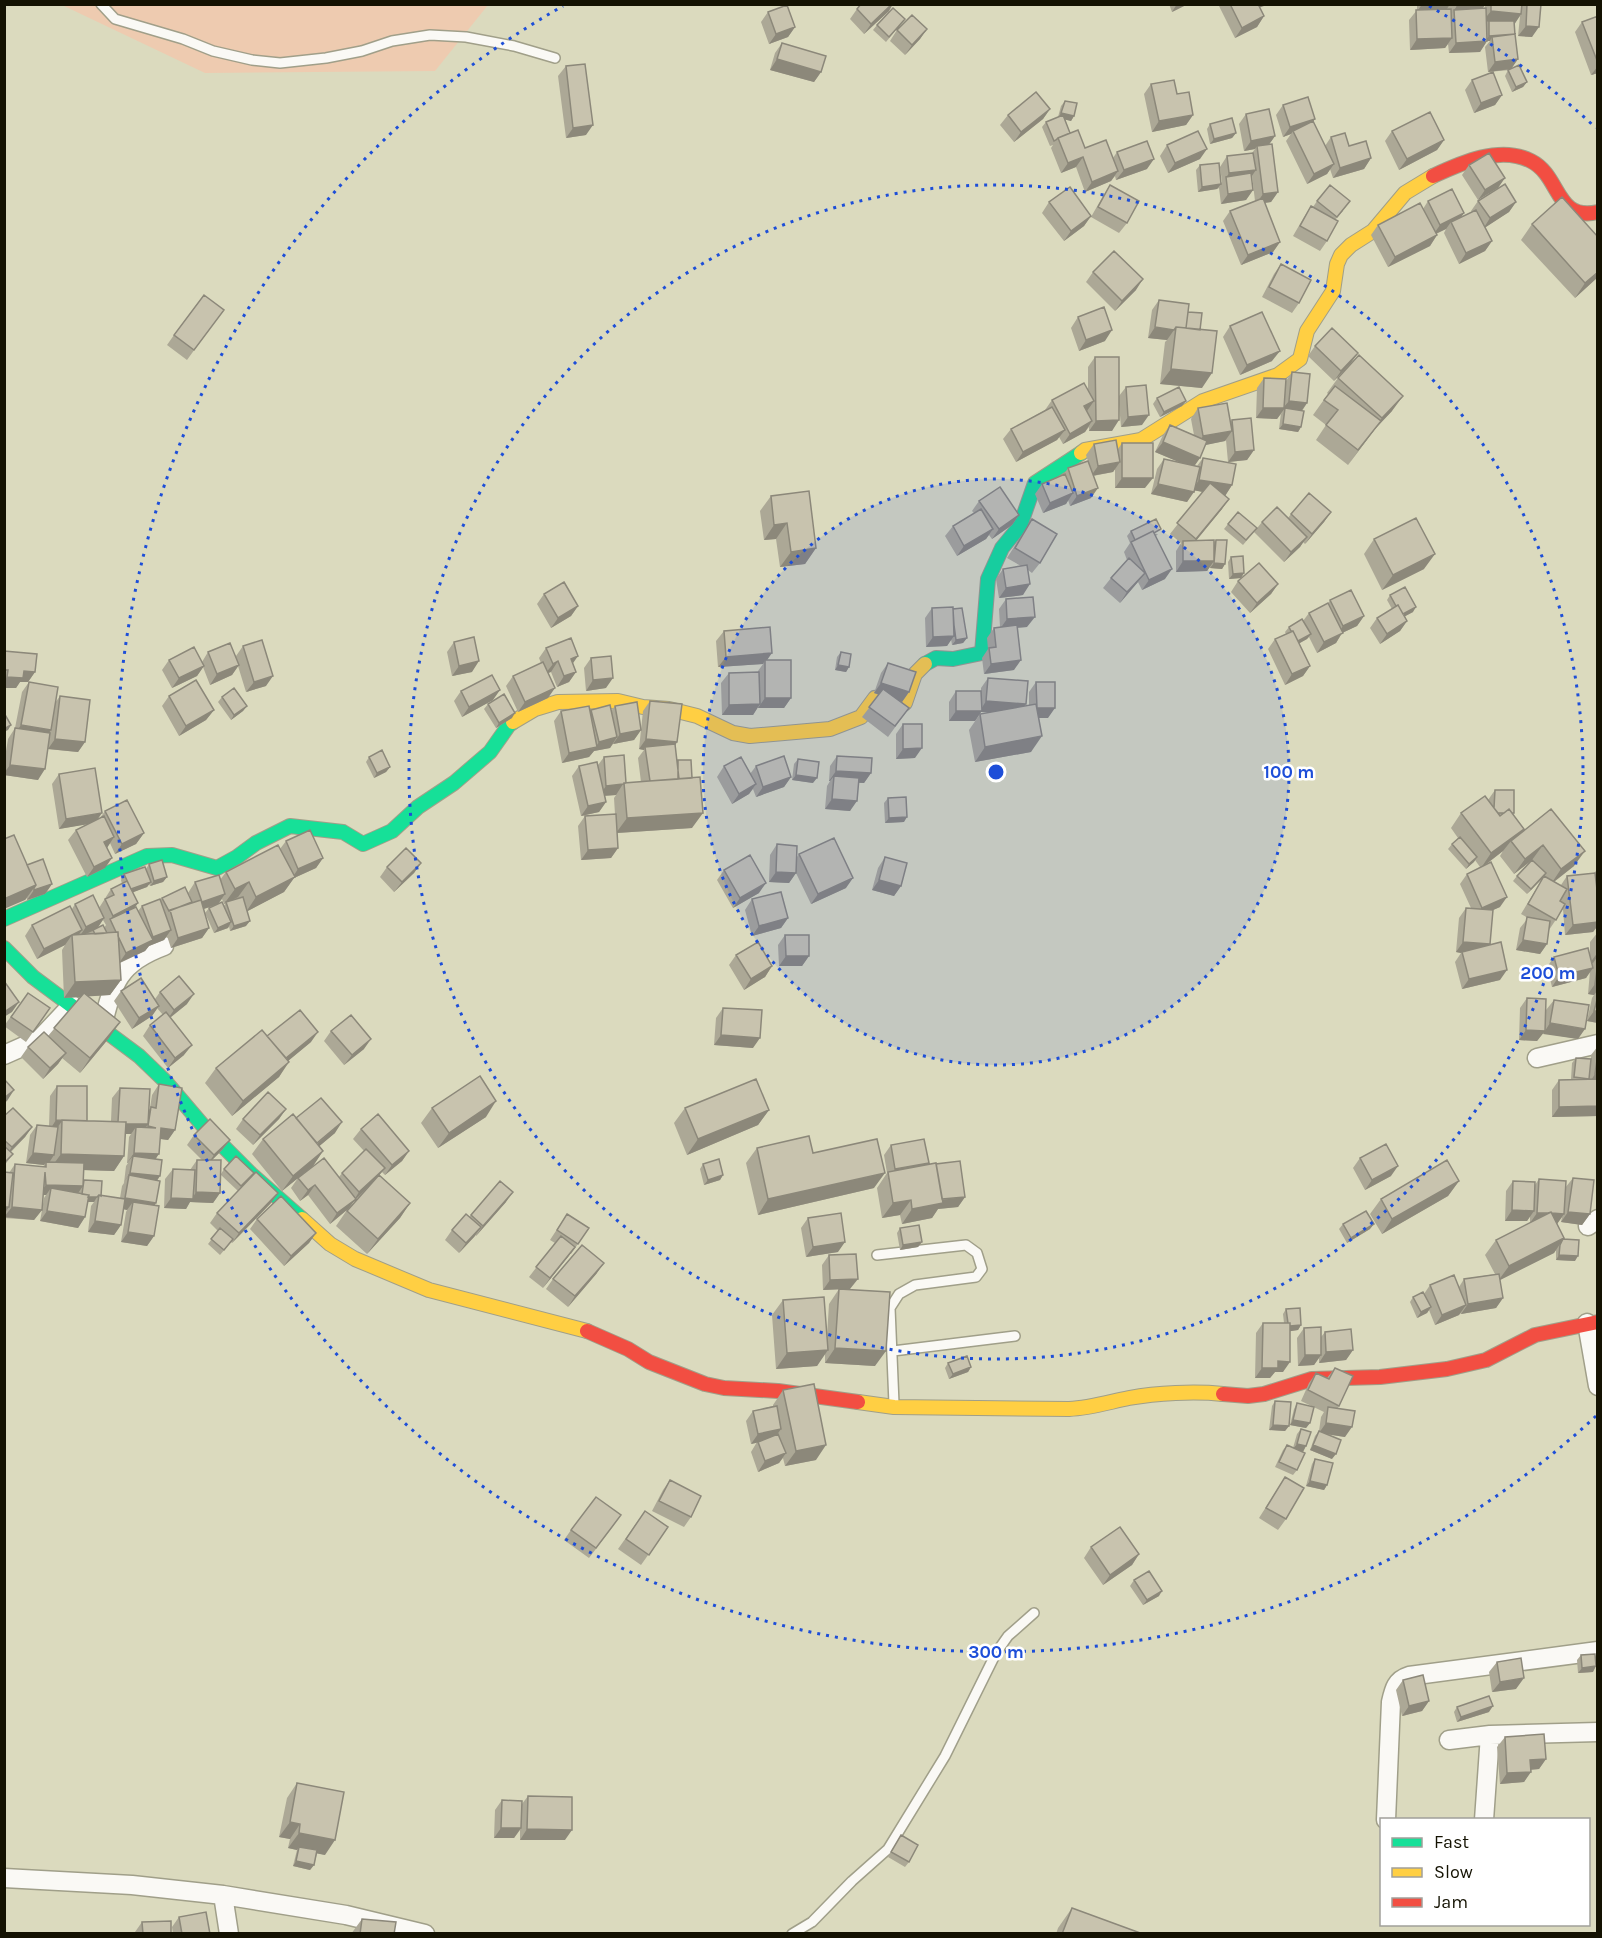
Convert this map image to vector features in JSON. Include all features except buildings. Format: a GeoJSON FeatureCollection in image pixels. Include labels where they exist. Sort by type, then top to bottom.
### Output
{"type":"FeatureCollection","features":[{"type":"Feature","properties":{"kind":"street"},"geometry":{"type":"LineString","coordinates":[[4,919],[147,856],[172,855],[217,868],[256,843],[290,826],[343,832],[363,844],[392,831],[418,807],[454,783],[490,753],[509,725],[535,709],[558,702],[618,701],[643,707],[669,709],[697,716],[733,733],[750,736],[830,729],[861,717],[875,698],[899,707],[905,703],[915,674],[924,664],[936,658],[953,659],[982,653],[988,579],[1002,548],[1020,526],[1035,483],[1085,450],[1142,440],[1203,401],[1278,375],[1300,359],[1304,336],[1334,290],[1335,268],[1340,257],[1348,246],[1360,241],[1376,229],[1406,192],[1430,177],[1471,161],[1491,156],[1518,157],[1532,161],[1543,171],[1567,206],[1576,215],[1588,216],[1598,212]]}},
{"type":"Feature","properties":{"kind":"street"},"geometry":{"type":"LineString","coordinates":[[102,1027],[117,981],[125,968],[146,953],[164,946]]}},
{"type":"Feature","properties":{"kind":"street"},"geometry":{"type":"LineString","coordinates":[[4,948],[33,977],[139,1056],[251,1174],[330,1244],[355,1259],[429,1290],[560,1322],[591,1332],[628,1349],[649,1362],[705,1384],[724,1388],[778,1391],[894,1407],[1053,1410],[1087,1408],[1131,1398],[1160,1395],[1215,1393],[1248,1396],[1264,1394],[1312,1378],[1417,1374],[1458,1367],[1486,1359],[1535,1335],[1592,1322],[1598,1386]]}},
{"type":"Feature","properties":{"kind":"street"},"geometry":{"type":"LineString","coordinates":[[4,1055],[40,1039],[72,1005]]}},
{"type":"Feature","properties":{"kind":"street"},"geometry":{"type":"LineString","coordinates":[[1537,1058],[1598,1044]]}},
{"type":"Feature","properties":{"kind":"street"},"geometry":{"type":"LineString","coordinates":[[1386,1818],[1391,1702],[1397,1683],[1402,1678],[1519,1660],[1598,1651]]}},
{"type":"Feature","properties":{"kind":"street"},"geometry":{"type":"LineString","coordinates":[[1449,1740],[1490,1735],[1598,1732]]}},
{"type":"Feature","properties":{"kind":"street"},"geometry":{"type":"LineString","coordinates":[[1484,1818],[1490,1735]]}},
{"type":"Feature","properties":{"kind":"street"},"geometry":{"type":"LineString","coordinates":[[4,1878],[132,1885],[223,1895],[346,1915],[425,1934]]}},
{"type":"Feature","properties":{"kind":"street"},"geometry":{"type":"LineString","coordinates":[[223,1895],[229,1934]]}},
{"type":"Feature","properties":{"kind":"lane"},"geometry":{"type":"LineString","coordinates":[[101,4],[115,19],[183,39],[213,51],[252,60],[280,63],[326,58],[362,51],[392,41],[430,35],[466,37],[514,46],[555,58]]}},
{"type":"Feature","properties":{"kind":"lane"},"geometry":{"type":"LineString","coordinates":[[877,1255],[966,1245],[977,1253],[982,1269],[976,1277],[915,1285],[899,1294],[890,1308],[894,1407]]}},
{"type":"Feature","properties":{"kind":"lane"},"geometry":{"type":"LineString","coordinates":[[893,1351],[1015,1336]]}},
{"type":"Feature","properties":{"kind":"lane"},"geometry":{"type":"LineString","coordinates":[[792,1934],[812,1922],[852,1881],[888,1849],[955,1737],[996,1653],[1008,1636],[1034,1613]]}},
{"type":"Feature","properties":{"kind":"shaded area"},"geometry":{"type":"Polygon","coordinates":[[[62,5],[488,5],[435,71],[205,73],[62,5]]]}},
{"type":"Feature","properties":{"kind":"traffic: fast"},"geometry":{"type":"LineString","coordinates":[[925,664],[936,658],[953,659],[982,653],[988,579],[1002,548],[1020,526],[1035,483],[1081,453]]}},
{"type":"Feature","properties":{"kind":"traffic: fast"},"geometry":{"type":"LineString","coordinates":[[4,919],[147,856],[172,855],[217,868],[256,843],[290,826],[343,832],[363,844],[392,831],[418,807],[454,783],[490,752],[513,722]]}},
{"type":"Feature","properties":{"kind":"traffic: fast"},"geometry":{"type":"LineString","coordinates":[[4,948],[33,977],[139,1056],[165,1081],[205,1128],[251,1174],[302,1219]]}},
{"type":"Feature","properties":{"kind":"traffic: slow"},"geometry":{"type":"LineString","coordinates":[[1081,453],[1085,450],[1141,440],[1203,401],[1278,375],[1300,359],[1307,331],[1333,291],[1337,264],[1341,255],[1351,245],[1373,231],[1405,193],[1433,176]]}},
{"type":"Feature","properties":{"kind":"traffic: slow"},"geometry":{"type":"LineString","coordinates":[[513,722],[535,709],[558,702],[618,701],[697,716],[733,733],[750,736],[830,729],[861,717],[875,698],[899,707],[905,703],[915,674],[925,664]]}},
{"type":"Feature","properties":{"kind":"traffic: slow"},"geometry":{"type":"LineString","coordinates":[[302,1219],[330,1244],[355,1259],[429,1290],[587,1331]]}},
{"type":"Feature","properties":{"kind":"traffic: slow"},"geometry":{"type":"LineString","coordinates":[[858,1402],[894,1407],[1069,1409],[1151,1395],[1223,1394]]}},
{"type":"Feature","properties":{"kind":"traffic: jam"},"geometry":{"type":"LineString","coordinates":[[1433,176],[1468,161],[1494,155],[1519,157],[1541,168],[1566,204],[1574,210],[1584,213],[1598,212]]}},
{"type":"Feature","properties":{"kind":"traffic: jam"},"geometry":{"type":"LineString","coordinates":[[1223,1394],[1248,1396],[1264,1394],[1312,1379],[1380,1377],[1447,1369],[1486,1360],[1535,1335],[1598,1322]]}},
{"type":"Feature","properties":{"kind":"traffic: jam"},"geometry":{"type":"LineString","coordinates":[[587,1331],[628,1349],[649,1362],[705,1384],[858,1402]]}}]}
